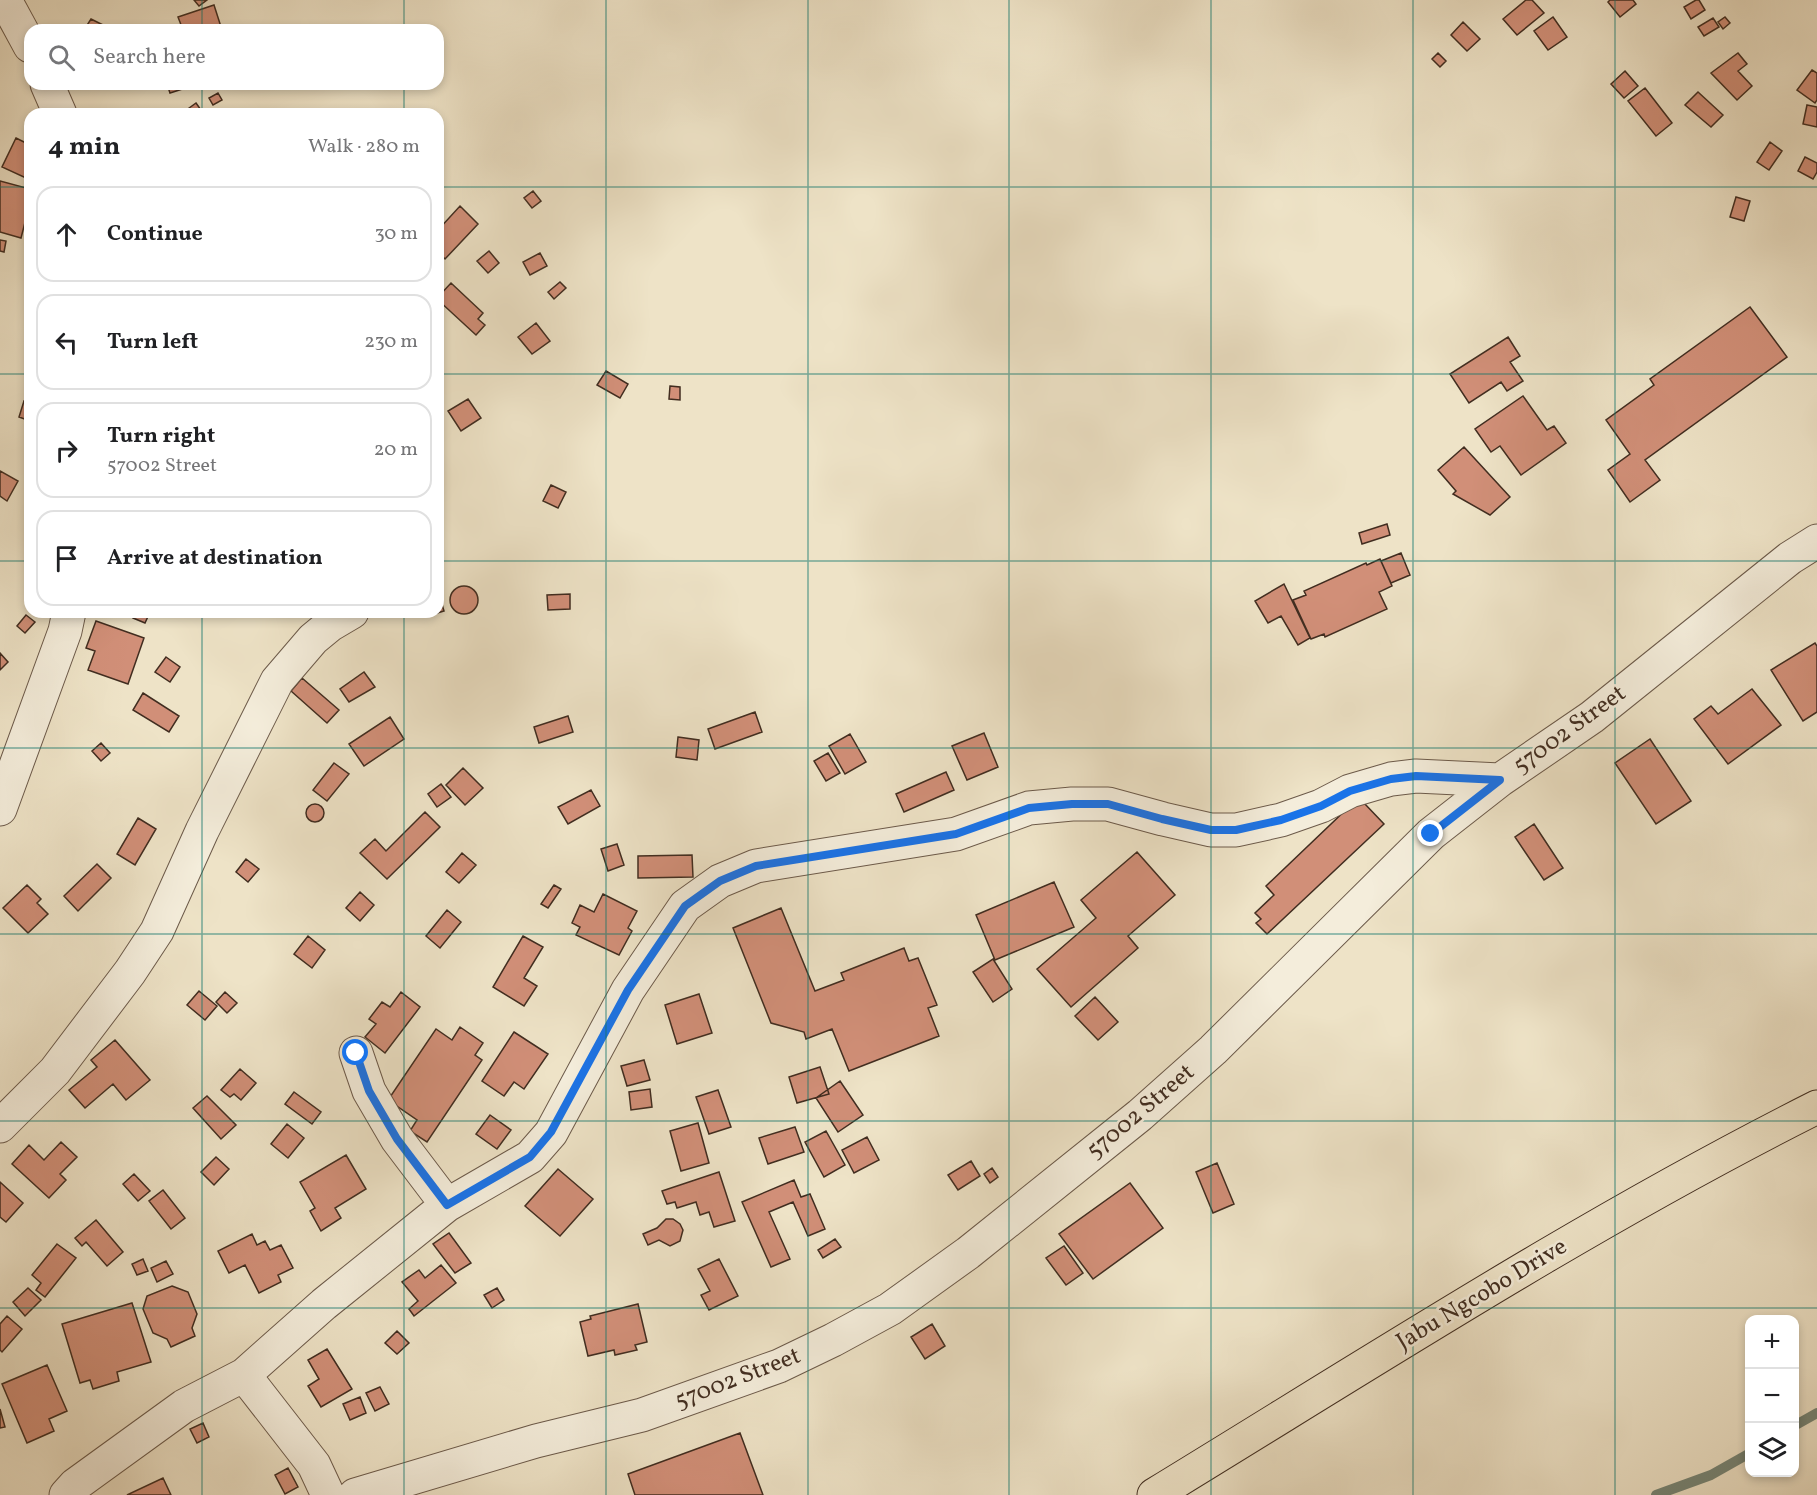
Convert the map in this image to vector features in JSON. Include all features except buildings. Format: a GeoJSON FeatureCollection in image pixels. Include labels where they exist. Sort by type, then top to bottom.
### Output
{"type":"FeatureCollection","features":[{"type":"Feature","properties":{"kind":"main road","name":"Jabu Ngcobo Drive"},"geometry":{"type":"LineString","coordinates":[[1154,1495],[1552,1252],[1723,1154],[1817,1107]]}},
{"type":"Feature","properties":{"kind":"street"},"geometry":{"type":"LineString","coordinates":[[6,18],[24,39]]}},
{"type":"Feature","properties":{"kind":"street"},"geometry":{"type":"LineString","coordinates":[[50,90],[57,108]]}},
{"type":"Feature","properties":{"kind":"street","name":"57002 Street"},"geometry":{"type":"LineString","coordinates":[[355,1495],[536,1441],[642,1415],[779,1366],[890,1309],[968,1253],[1140,1115],[1213,1050],[1431,834],[1500,780],[1592,717],[1782,565],[1817,541]]}},
{"type":"Feature","properties":{"kind":"street"},"geometry":{"type":"LineString","coordinates":[[0,809],[68,618]]}},
{"type":"Feature","properties":{"kind":"street"},"geometry":{"type":"LineString","coordinates":[[0,1126],[55,1071],[157,931],[202,831],[277,681],[313,639],[342,618]]}},
{"type":"Feature","properties":{"kind":"street"},"geometry":{"type":"LineString","coordinates":[[66,1495],[75,1485],[184,1406],[244,1375],[324,1304],[447,1205],[530,1157],[551,1132],[628,990],[685,906],[720,881],[756,866],[956,834],[1029,808],[1072,804],[1108,804],[1211,830],[1236,830],[1281,820],[1321,806],[1350,791],[1391,779],[1416,776],[1500,780]]}},
{"type":"Feature","properties":{"kind":"street"},"geometry":{"type":"LineString","coordinates":[[356,1053],[369,1091],[391,1130],[447,1205]]}},
{"type":"Feature","properties":{"kind":"street"},"geometry":{"type":"LineString","coordinates":[[244,1375],[314,1465],[328,1495]]}},
{"type":"Feature","properties":{"kind":"waterway"},"geometry":{"type":"LineString","coordinates":[[1799,1423],[1817,1413]]}},
{"type":"Feature","properties":{"kind":"waterway"},"geometry":{"type":"LineString","coordinates":[[1656,1495],[1711,1475],[1745,1456]]}},
{"type":"Feature","properties":{"kind":"route"},"geometry":{"type":"LineString","coordinates":[[356,1053],[369,1091],[397,1139],[447,1205],[530,1157],[551,1132],[628,990],[685,906],[720,881],[756,866],[956,834],[1029,808],[1072,804],[1108,804],[1211,830],[1236,830],[1281,820],[1321,806],[1350,791],[1391,779],[1416,776],[1500,780],[1431,834]]}}]}
